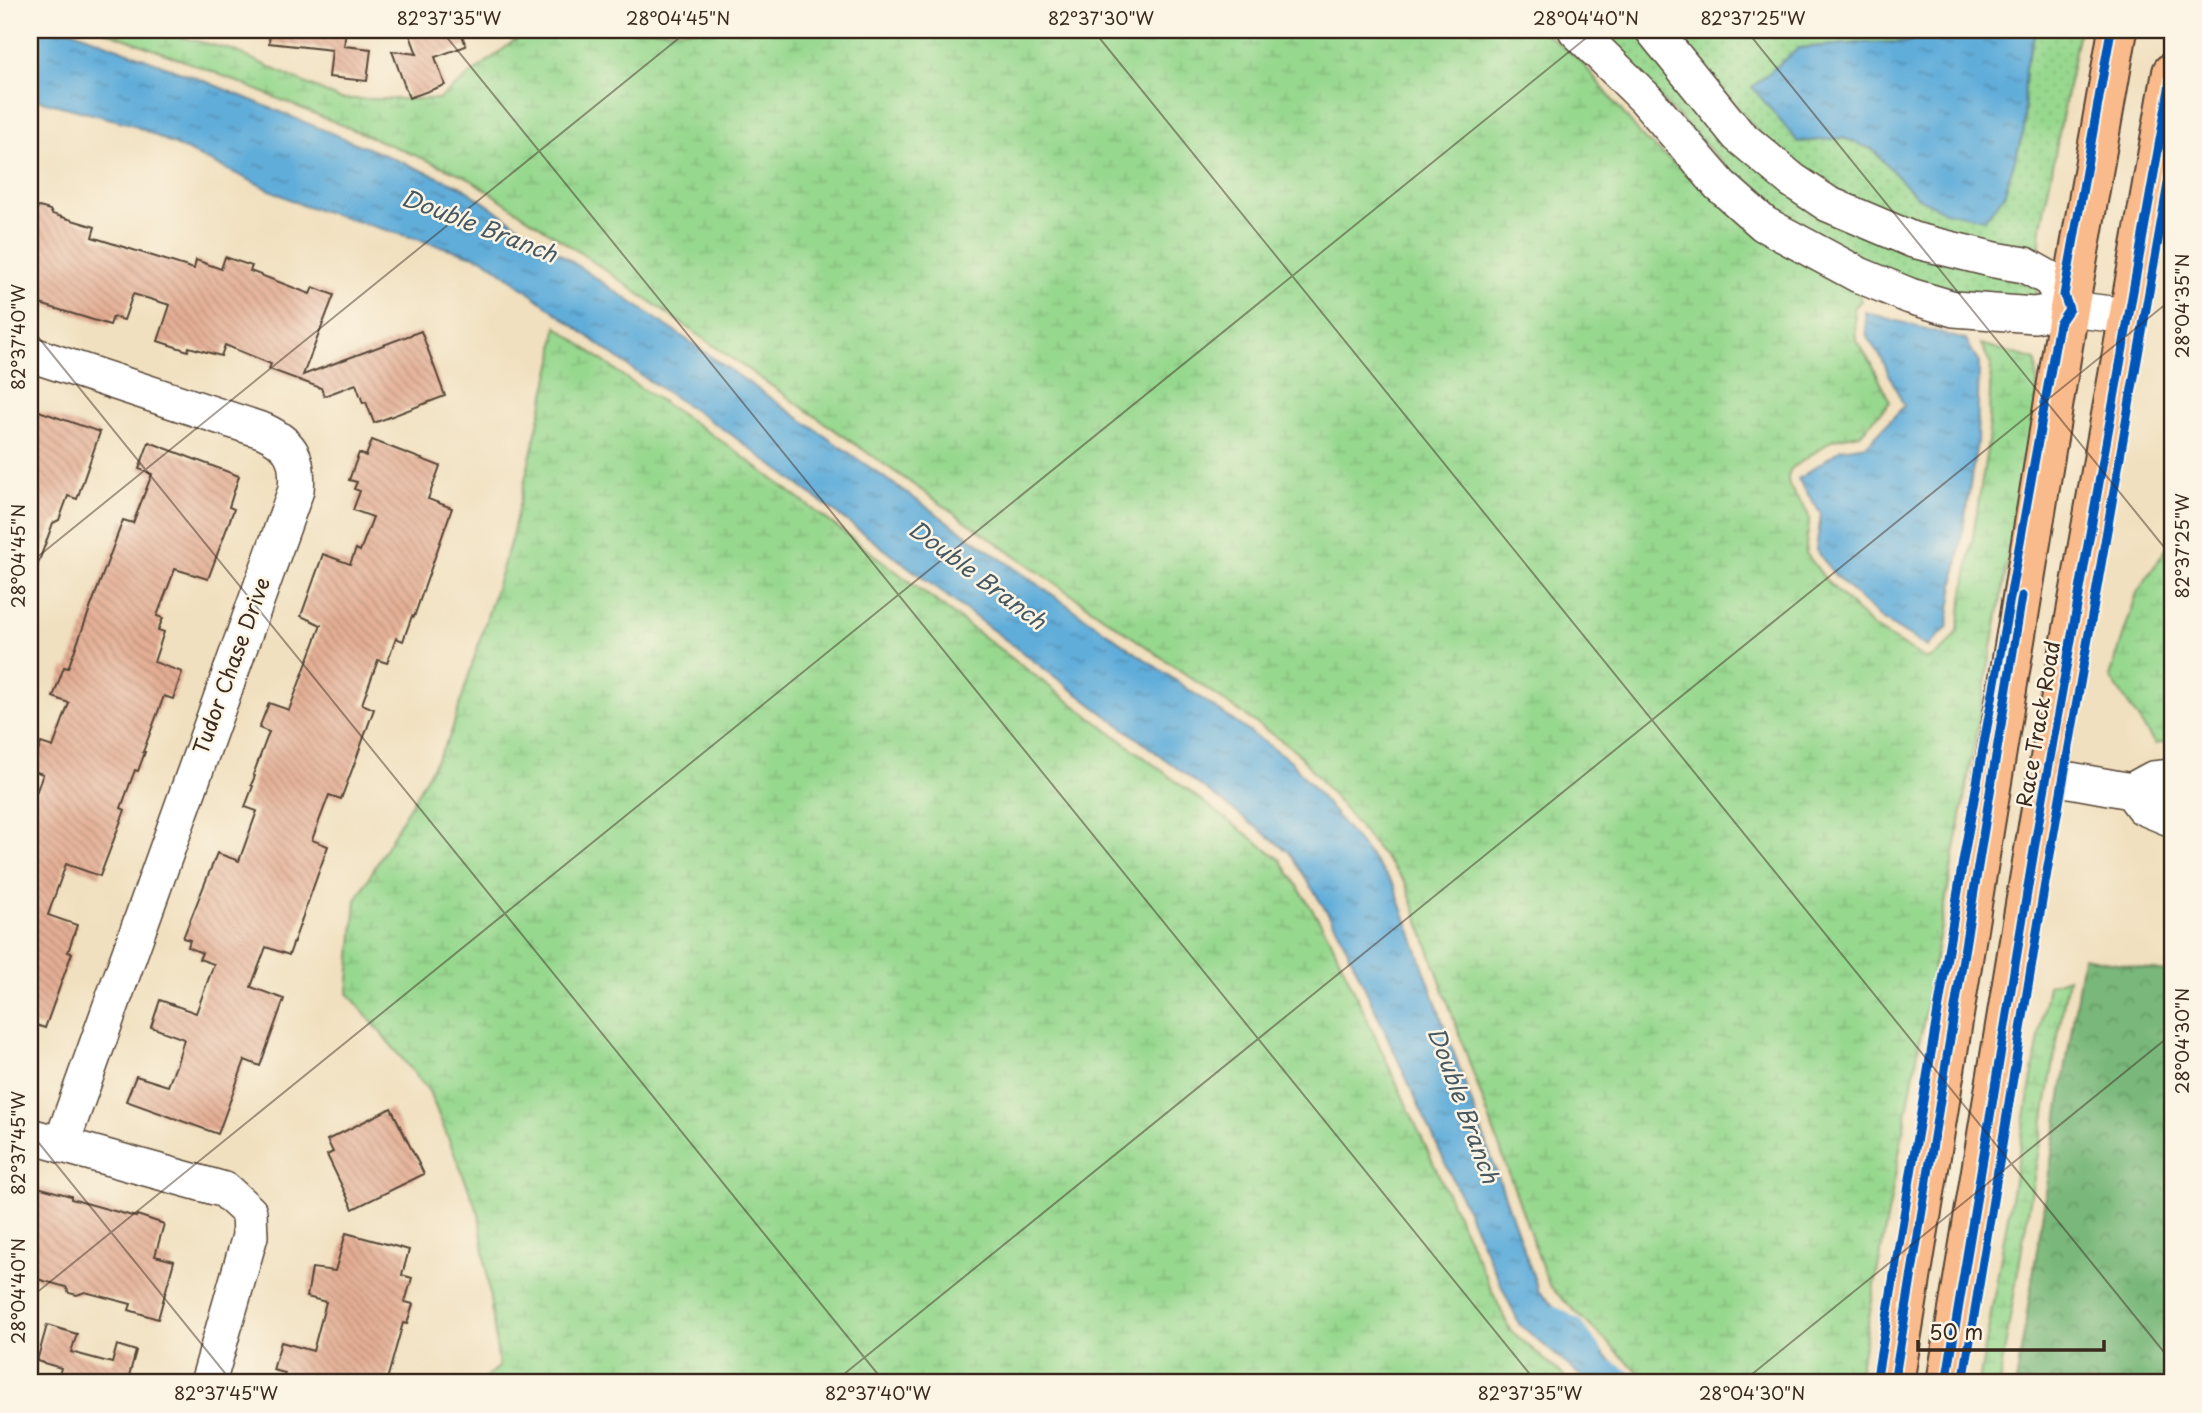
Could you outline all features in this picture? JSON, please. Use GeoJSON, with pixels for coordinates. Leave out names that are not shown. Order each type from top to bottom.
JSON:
{"type":"FeatureCollection","features":[{"type":"Feature","properties":{"kind":"main road","name":"Race Track Road"},"geometry":{"type":"LineString","coordinates":[[1895,1383],[2069,309],[2118,30]]}},
{"type":"Feature","properties":{"kind":"main road","name":"Race Track Road"},"geometry":{"type":"LineString","coordinates":[[1946,1383],[2048,776],[2172,72]]}},
{"type":"Feature","properties":{"kind":"main road"},"geometry":{"type":"LineString","coordinates":[[1903,1329],[1954,1338]]}},
{"type":"Feature","properties":{"kind":"street"},"geometry":{"type":"LineString","coordinates":[[1576,30],[1646,99],[1720,185],[1763,224],[1859,275],[1910,296],[1954,309],[2034,315],[2069,309],[2129,316]]}},
{"type":"Feature","properties":{"kind":"street"},"geometry":{"type":"LineString","coordinates":[[1653,30],[1738,135],[1792,180],[1828,204],[1913,240],[2025,265],[2050,279],[2069,309]]}},
{"type":"Feature","properties":{"kind":"street","name":"Tudor Chase Drive"},"geometry":{"type":"LineString","coordinates":[[30,354],[264,431],[277,437],[292,452],[298,473],[296,490],[45,1141]]}},
{"type":"Feature","properties":{"kind":"street"},"geometry":{"type":"LineString","coordinates":[[2048,776],[2131,791],[2153,779],[2172,777]]}},
{"type":"Feature","properties":{"kind":"street"},"geometry":{"type":"LineString","coordinates":[[2131,791],[2143,807],[2172,820]]}},
{"type":"Feature","properties":{"kind":"street"},"geometry":{"type":"LineString","coordinates":[[45,1141],[225,1190],[249,1212],[250,1236],[208,1383]]}},
{"type":"Feature","properties":{"kind":"green space"},"geometry":{"type":"Polygon","coordinates":[[[102,30],[155,30],[232,50],[340,99],[439,99],[528,30],[1541,30],[1580,60],[1644,139],[1693,178],[1857,289],[1861,301],[1854,308],[1856,340],[1872,364],[1890,402],[1860,434],[1834,439],[1791,469],[1788,481],[1808,514],[1806,553],[1826,580],[1873,627],[1926,659],[1945,648],[1958,630],[1988,443],[1991,365],[1981,344],[2036,360],[2038,397],[1857,1383],[1649,1383],[1549,1286],[1405,882],[1296,751],[582,254],[465,176],[211,71],[102,30]]]}},
{"type":"Feature","properties":{"kind":"green space"},"geometry":{"type":"Polygon","coordinates":[[[1594,30],[1635,30],[1730,145],[1993,274],[2037,287],[2036,300],[1955,295],[1913,283],[1770,212],[1594,30]]]}},
{"type":"Feature","properties":{"kind":"green space"},"geometry":{"type":"Polygon","coordinates":[[[1670,30],[1927,30],[1908,42],[1799,48],[1798,142],[1843,138],[1872,149],[1918,198],[2004,195],[2024,130],[2025,67],[2036,30],[2079,30],[2041,227],[2039,258],[1916,227],[1833,191],[1772,148],[1670,30]]]}},
{"type":"Feature","properties":{"kind":"green space"},"geometry":{"type":"Polygon","coordinates":[[[556,326],[630,381],[726,444],[1281,860],[1329,936],[1510,1330],[1572,1383],[479,1383],[499,1367],[479,1214],[429,1091],[348,993],[356,900],[450,736],[511,540],[553,360],[556,326]]]}},
{"type":"Feature","properties":{"kind":"green space"},"geometry":{"type":"Polygon","coordinates":[[[2172,540],[2172,741],[2155,744],[2110,677],[2137,593],[2172,540]]]}},
{"type":"Feature","properties":{"kind":"green space"},"geometry":{"type":"Polygon","coordinates":[[[2083,957],[2172,973],[2172,1383],[2016,1383],[2083,957]]]}},
{"type":"Feature","properties":{"kind":"green space"},"geometry":{"type":"Polygon","coordinates":[[[2068,978],[1999,1383],[1979,1383],[2048,985],[2068,978]]]}},
{"type":"Feature","properties":{"kind":"water"},"geometry":{"type":"Polygon","coordinates":[[[30,30],[71,30],[207,82],[460,186],[680,335],[1291,761],[1394,885],[1539,1292],[1634,1383],[1589,1383],[1519,1324],[1339,931],[1289,852],[732,435],[636,372],[484,259],[302,205],[131,124],[30,98],[30,30]]]}},
{"type":"Feature","properties":{"kind":"water"},"geometry":{"type":"Polygon","coordinates":[[[1927,30],[2036,30],[2025,67],[2024,130],[2004,195],[1985,219],[1944,211],[1918,198],[1872,149],[1843,138],[1798,142],[1752,87],[1799,48],[1908,42],[1927,30]]]}},
{"type":"Feature","properties":{"kind":"water"},"geometry":{"type":"Polygon","coordinates":[[[1865,312],[1966,340],[1979,363],[1977,442],[1947,628],[1927,647],[1880,618],[1834,574],[1816,550],[1821,514],[1798,479],[1841,449],[1867,445],[1904,406],[1882,359],[1867,337],[1865,312]]]}},
{"type":"Feature","properties":{"kind":"building"},"geometry":{"type":"Polygon","coordinates":[[[270,30],[346,30],[344,46],[371,49],[367,81],[329,77],[332,50],[269,43],[270,30]]]}},
{"type":"Feature","properties":{"kind":"building"},"geometry":{"type":"Polygon","coordinates":[[[408,30],[460,30],[466,46],[435,57],[445,85],[409,98],[392,51],[417,54],[408,30]]]}},
{"type":"Feature","properties":{"kind":"building"},"geometry":{"type":"Polygon","coordinates":[[[39,207],[50,210],[52,214],[95,227],[92,237],[194,269],[196,260],[221,269],[225,257],[252,266],[250,271],[310,294],[313,287],[334,295],[303,375],[421,331],[445,396],[374,423],[356,384],[324,396],[321,388],[269,369],[271,364],[225,345],[221,356],[189,347],[188,351],[158,341],[170,305],[133,294],[124,320],[113,317],[110,325],[30,301],[30,211],[39,207]]]}},
{"type":"Feature","properties":{"kind":"building"},"geometry":{"type":"Polygon","coordinates":[[[33,409],[100,432],[77,499],[68,496],[59,520],[53,523],[30,580],[30,420],[33,409]]]}},
{"type":"Feature","properties":{"kind":"building"},"geometry":{"type":"Polygon","coordinates":[[[372,440],[440,466],[428,499],[452,508],[403,641],[396,638],[387,663],[378,660],[362,704],[374,709],[341,799],[329,795],[312,840],[328,846],[289,955],[266,947],[251,987],[284,999],[260,1066],[245,1060],[218,1134],[126,1101],[136,1076],[168,1086],[177,1063],[184,1039],[151,1027],[160,1000],[196,1013],[214,964],[199,959],[202,953],[188,947],[190,940],[183,938],[217,853],[239,861],[257,811],[245,807],[253,786],[253,775],[269,732],[259,728],[269,703],[289,710],[321,625],[301,616],[323,554],[350,564],[356,549],[360,551],[373,517],[353,510],[360,491],[354,489],[357,482],[349,480],[359,453],[366,456],[372,440]]]}},
{"type":"Feature","properties":{"kind":"building"},"geometry":{"type":"Polygon","coordinates":[[[149,442],[239,476],[229,507],[234,509],[208,579],[175,569],[157,616],[163,618],[158,630],[164,632],[154,662],[182,672],[173,699],[164,696],[138,771],[135,770],[121,808],[125,810],[100,876],[66,864],[48,915],[77,925],[68,952],[72,953],[45,1028],[30,1023],[30,809],[43,774],[31,770],[41,743],[53,747],[69,703],[53,697],[64,667],[68,668],[123,520],[133,523],[152,474],[139,469],[149,442]]]}},
{"type":"Feature","properties":{"kind":"building"},"geometry":{"type":"Polygon","coordinates":[[[391,1108],[424,1174],[353,1209],[327,1155],[333,1152],[327,1140],[391,1108]]]}},
{"type":"Feature","properties":{"kind":"building"},"geometry":{"type":"Polygon","coordinates":[[[30,1185],[164,1224],[155,1256],[174,1261],[158,1319],[129,1310],[131,1304],[85,1292],[77,1295],[69,1293],[66,1287],[30,1277],[30,1185]]]}},
{"type":"Feature","properties":{"kind":"building"},"geometry":{"type":"Polygon","coordinates":[[[346,1233],[409,1250],[402,1275],[412,1278],[405,1302],[413,1304],[407,1324],[403,1323],[386,1383],[282,1383],[285,1373],[273,1370],[281,1342],[313,1351],[326,1302],[307,1297],[312,1268],[335,1271],[346,1233]]]}},
{"type":"Feature","properties":{"kind":"building"},"geometry":{"type":"Polygon","coordinates":[[[47,1325],[77,1334],[71,1352],[112,1363],[117,1345],[136,1351],[127,1383],[57,1383],[61,1368],[37,1361],[47,1325]]]}},
{"type":"Feature","properties":{"kind":"waterway","name":"Double Branch"},"geometry":{"type":"LineString","coordinates":[[1553,1309],[1578,1323],[1599,1352]]}},
{"type":"Feature","properties":{"kind":"waterway","name":"Double Branch"},"geometry":{"type":"LineString","coordinates":[[1612,1365],[1641,1383]]}},
{"type":"Feature","properties":{"kind":"cycle path"},"geometry":{"type":"LineString","coordinates":[[1876,1383],[1963,861],[2059,324],[2069,309],[2064,295],[2111,30]]}},
{"type":"Feature","properties":{"kind":"cycle path"},"geometry":{"type":"LineString","coordinates":[[1946,1383],[2038,826],[2172,72]]}},
{"type":"Feature","properties":{"kind":"cycle path"},"geometry":{"type":"LineString","coordinates":[[1963,1383],[2045,883],[2172,161]]}},
{"type":"Feature","properties":{"kind":"cycle path"},"geometry":{"type":"LineString","coordinates":[[1894,1383],[2022,596]]}}]}
